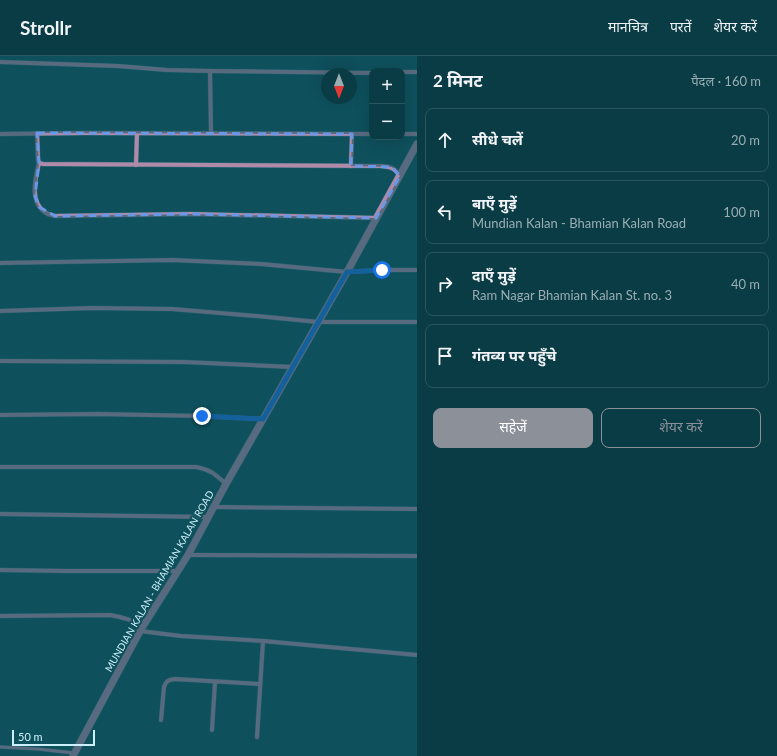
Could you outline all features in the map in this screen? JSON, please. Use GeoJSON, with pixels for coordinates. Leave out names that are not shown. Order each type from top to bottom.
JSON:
{"type":"FeatureCollection","features":[{"type":"Feature","properties":{"kind":"street"},"geometry":{"type":"LineString","coordinates":[[0,62],[118,66],[166,70],[369,72]]}},
{"type":"Feature","properties":{"kind":"street"},"geometry":{"type":"LineString","coordinates":[[210,71],[211,133]]}},
{"type":"Feature","properties":{"kind":"street"},"geometry":{"type":"LineString","coordinates":[[405,72],[417,72]]}},
{"type":"Feature","properties":{"kind":"street"},"geometry":{"type":"LineString","coordinates":[[37,133],[39,163],[34,186],[35,196],[39,207],[46,214],[55,216],[191,214],[376,218]]}},
{"type":"Feature","properties":{"kind":"street"},"geometry":{"type":"LineString","coordinates":[[136,165],[137,133]]}},
{"type":"Feature","properties":{"kind":"street"},"geometry":{"type":"LineString","coordinates":[[0,134],[369,134]]}},
{"type":"Feature","properties":{"kind":"street"},"geometry":{"type":"LineString","coordinates":[[351,166],[352,134]]}},
{"type":"Feature","properties":{"kind":"street"},"geometry":{"type":"LineString","coordinates":[[405,134],[417,134]]}},
{"type":"Feature","properties":{"kind":"street","name":"MUNDIAN KALAN - BHAMIAN KALAN ROAD"},"geometry":{"type":"LineString","coordinates":[[73,754],[142,629],[188,555],[226,484],[347,272],[417,144]]}},
{"type":"Feature","properties":{"kind":"street"},"geometry":{"type":"LineString","coordinates":[[39,163],[382,166],[392,167],[400,176]]}},
{"type":"Feature","properties":{"kind":"street"},"geometry":{"type":"LineString","coordinates":[[0,263],[172,260],[261,264],[347,272],[417,270]]}},
{"type":"Feature","properties":{"kind":"street"},"geometry":{"type":"LineString","coordinates":[[0,311],[92,308],[172,309],[318,322],[417,322]]}},
{"type":"Feature","properties":{"kind":"street"},"geometry":{"type":"LineString","coordinates":[[0,361],[184,362],[292,367]]}},
{"type":"Feature","properties":{"kind":"street"},"geometry":{"type":"LineString","coordinates":[[0,415],[106,414],[263,419]]}},
{"type":"Feature","properties":{"kind":"street"},"geometry":{"type":"LineString","coordinates":[[0,467],[196,467],[208,470],[226,484]]}},
{"type":"Feature","properties":{"kind":"street"},"geometry":{"type":"LineString","coordinates":[[214,507],[417,509]]}},
{"type":"Feature","properties":{"kind":"street"},"geometry":{"type":"LineString","coordinates":[[0,514],[208,517]]}},
{"type":"Feature","properties":{"kind":"street"},"geometry":{"type":"LineString","coordinates":[[188,555],[417,556]]}},
{"type":"Feature","properties":{"kind":"street"},"geometry":{"type":"LineString","coordinates":[[0,570],[178,571]]}},
{"type":"Feature","properties":{"kind":"street"},"geometry":{"type":"LineString","coordinates":[[0,616],[110,615],[133,620],[142,629],[182,636],[417,655]]}},
{"type":"Feature","properties":{"kind":"street"},"geometry":{"type":"LineString","coordinates":[[257,737],[264,642]]}},
{"type":"Feature","properties":{"kind":"street"},"geometry":{"type":"LineString","coordinates":[[161,720],[164,687],[166,682],[169,680],[175,679],[260,684]]}},
{"type":"Feature","properties":{"kind":"street"},"geometry":{"type":"LineString","coordinates":[[212,730],[216,682]]}},
{"type":"Feature","properties":{"kind":"lane"},"geometry":{"type":"LineString","coordinates":[[0,747],[38,749],[73,754]]}},
{"type":"Feature","properties":{"kind":"highlighted area"},"geometry":{"type":"Polygon","coordinates":[[[37,133],[352,134],[351,166],[392,167],[400,176],[376,218],[191,214],[55,216],[39,207],[35,196],[39,163],[37,133]]]}},
{"type":"Feature","properties":{"kind":"route"},"geometry":{"type":"LineString","coordinates":[[202,416],[263,419],[347,272],[382,270]]}}]}
